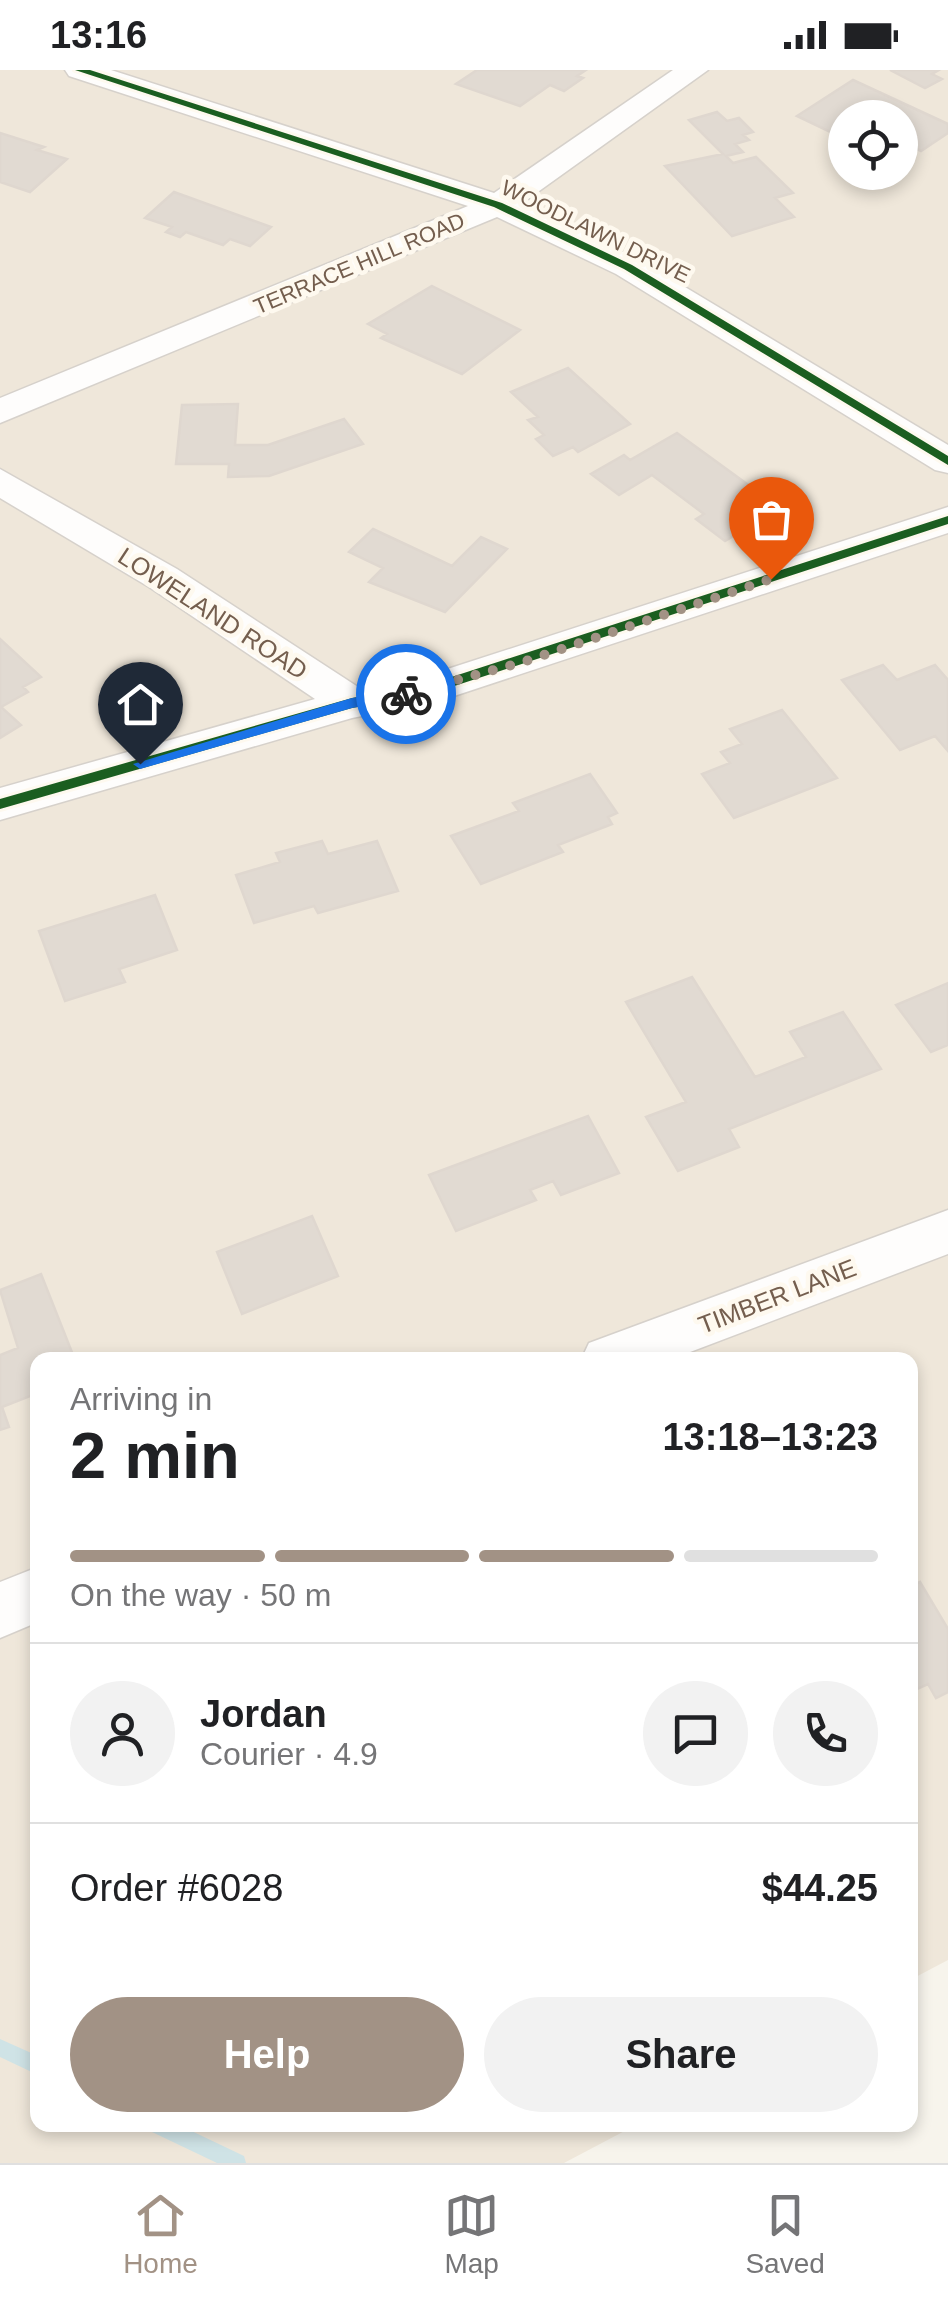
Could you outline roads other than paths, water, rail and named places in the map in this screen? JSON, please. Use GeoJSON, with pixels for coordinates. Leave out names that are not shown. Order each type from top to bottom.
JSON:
{"type":"FeatureCollection","features":[{"type":"Feature","properties":{"kind":"street","name":"WOODLAWN DRIVE"},"geometry":{"type":"LineString","coordinates":[[80,70],[498,205],[643,276],[948,461]]}},
{"type":"Feature","properties":{"kind":"street"},"geometry":{"type":"LineString","coordinates":[[162,96],[184,70]]}},
{"type":"Feature","properties":{"kind":"street","name":"TERRACE HILL ROAD"},"geometry":{"type":"LineString","coordinates":[[0,411],[498,205],[693,70]]}},
{"type":"Feature","properties":{"kind":"street","name":"LOWELAND ROAD"},"geometry":{"type":"LineString","coordinates":[[0,481],[163,578],[352,703]]}},
{"type":"Feature","properties":{"kind":"street"},"geometry":{"type":"LineString","coordinates":[[0,804],[352,703],[428,690],[523,662],[948,520]]}},
{"type":"Feature","properties":{"kind":"street","name":"TIMBER LANE"},"geometry":{"type":"LineString","coordinates":[[628,1352],[948,1232]]}},
{"type":"Feature","properties":{"kind":"street"},"geometry":{"type":"LineString","coordinates":[[0,1610],[30,1597]]}},
{"type":"Feature","properties":{"kind":"waterway"},"geometry":{"type":"LineString","coordinates":[[0,2048],[30,2062]]}},
{"type":"Feature","properties":{"kind":"waterway"},"geometry":{"type":"LineString","coordinates":[[173,2132],[237,2163]]}}]}
